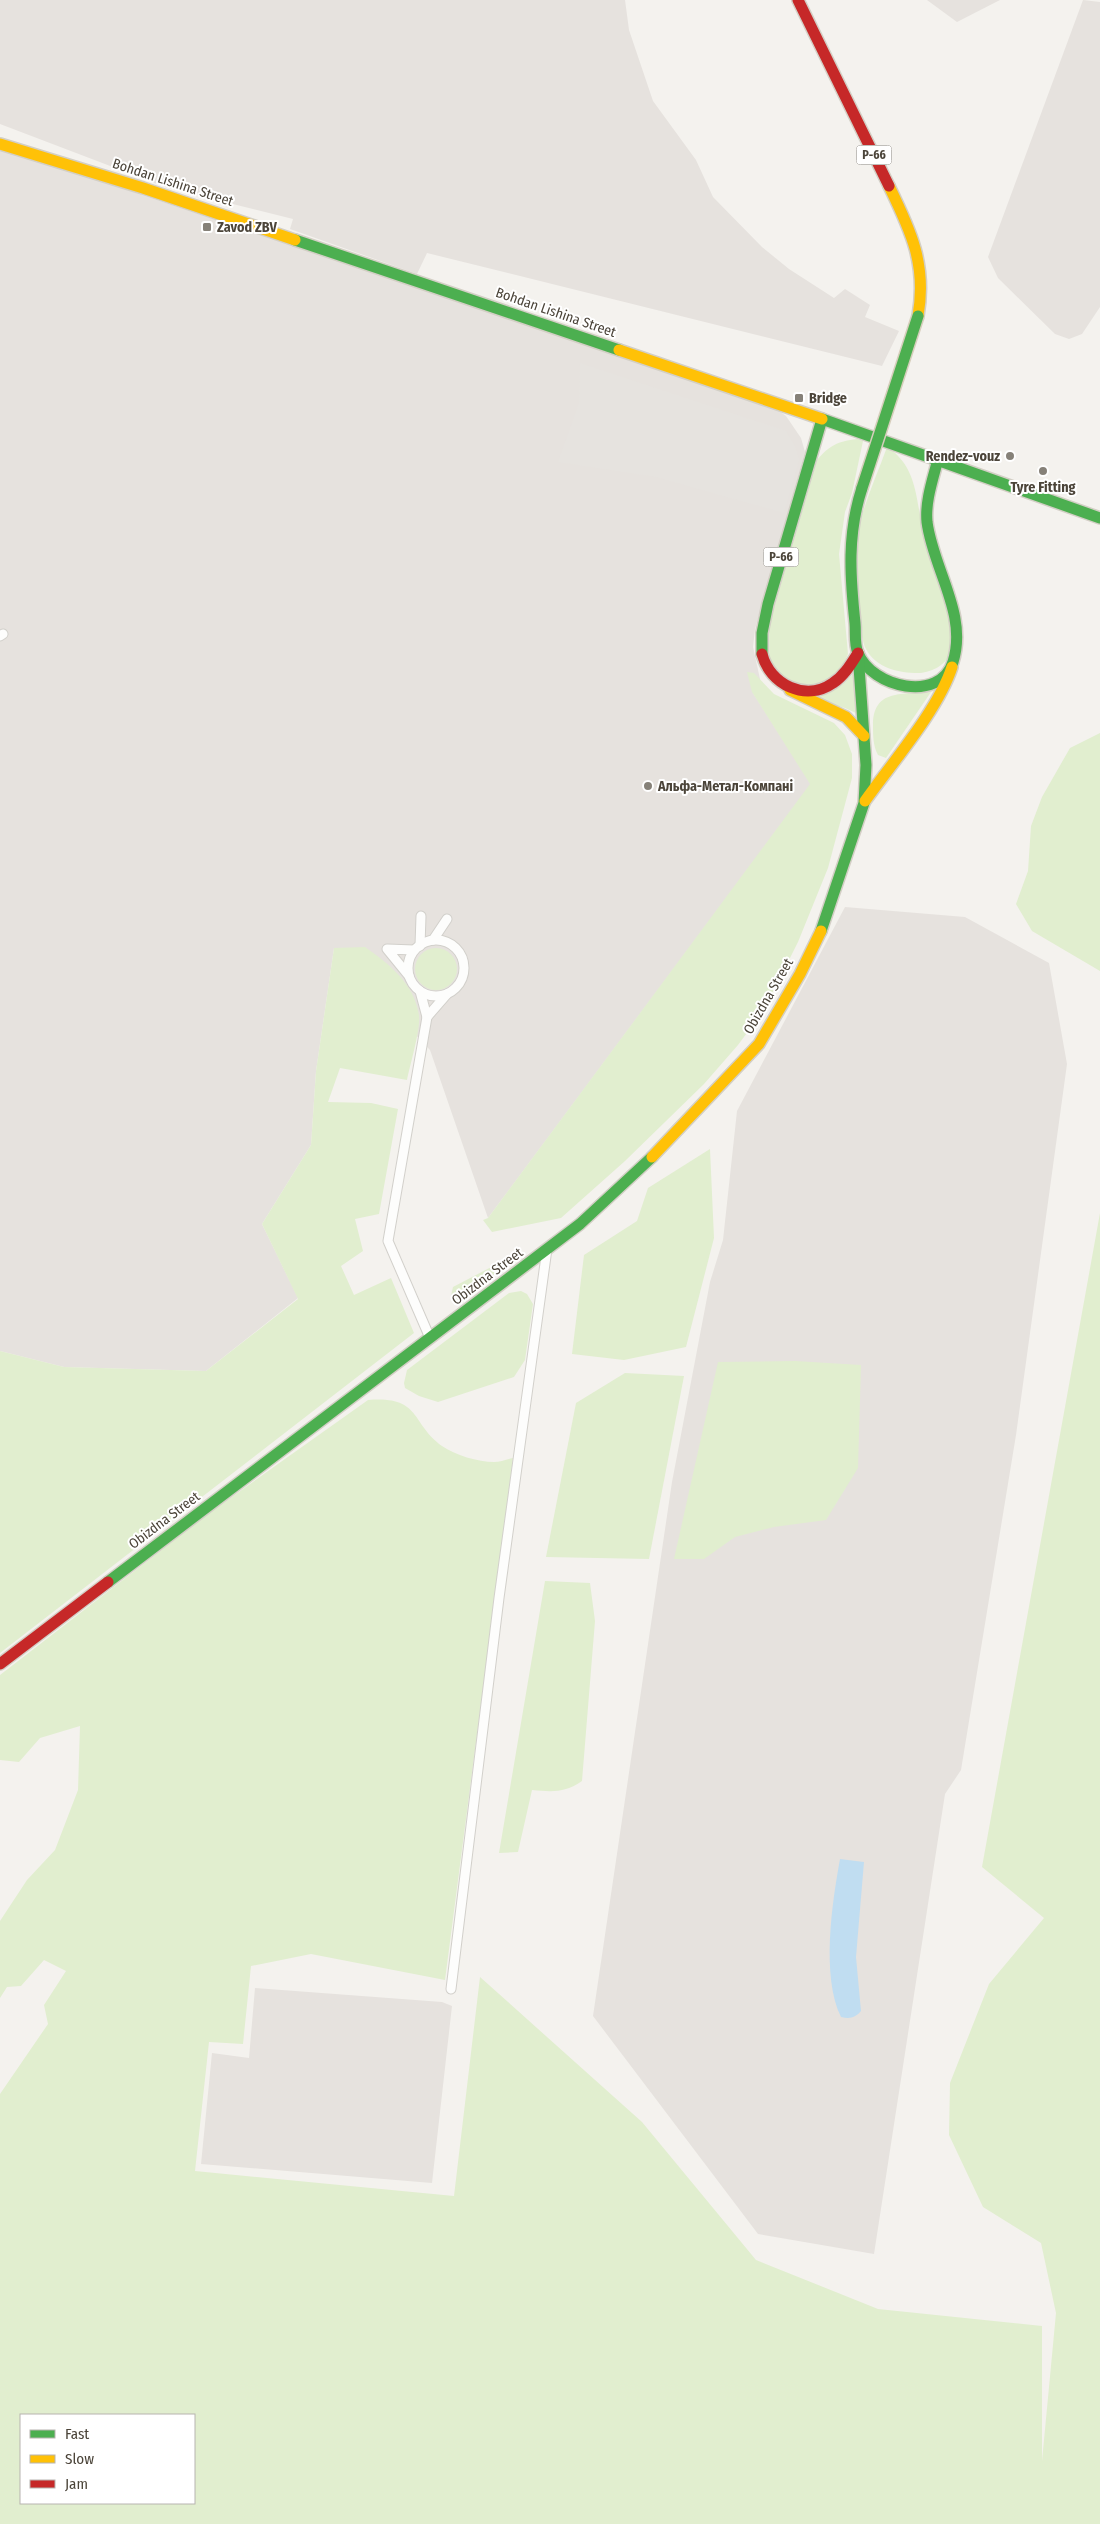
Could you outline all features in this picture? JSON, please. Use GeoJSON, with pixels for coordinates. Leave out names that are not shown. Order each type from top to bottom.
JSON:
{"type":"FeatureCollection","features":[{"type":"Feature","properties":{"kind":"main road","name":"Р-66"},"geometry":{"type":"LineString","coordinates":[[798,0],[907,224],[919,251],[923,274],[918,316],[852,524],[850,562],[858,653]]}},
{"type":"Feature","properties":{"kind":"main road","name":"Bohdan Lishina Street"},"geometry":{"type":"LineString","coordinates":[[0,144],[213,211],[822,418],[1100,518]]}},
{"type":"Feature","properties":{"kind":"main road","name":"Р-66"},"geometry":{"type":"LineString","coordinates":[[788,688],[770,673],[764,663],[762,636],[768,604],[822,418]]}},
{"type":"Feature","properties":{"kind":"main road"},"geometry":{"type":"LineString","coordinates":[[864,803],[934,704],[947,682],[958,642],[957,622],[930,537],[927,521],[930,491],[938,459]]}},
{"type":"Feature","properties":{"kind":"main road"},"geometry":{"type":"LineString","coordinates":[[858,653],[872,671],[886,682],[899,687],[912,688],[932,683],[943,676],[953,664]]}},
{"type":"Feature","properties":{"kind":"main road"},"geometry":{"type":"LineString","coordinates":[[788,688],[814,691],[832,684],[845,672],[858,653]]}},
{"type":"Feature","properties":{"kind":"main road"},"geometry":{"type":"LineString","coordinates":[[858,653],[866,784],[864,803]]}},
{"type":"Feature","properties":{"kind":"main road"},"geometry":{"type":"LineString","coordinates":[[788,688],[809,700],[840,711],[856,724],[864,736]]}},
{"type":"Feature","properties":{"kind":"main road","name":"Obizdna Street"},"geometry":{"type":"LineString","coordinates":[[0,1664],[547,1249],[612,1195],[718,1090],[758,1044],[800,974],[821,931],[864,803]]}},
{"type":"Feature","properties":{"kind":"street"},"geometry":{"type":"LineString","coordinates":[[409,976],[408,964],[417,948],[421,916],[431,940]]}},
{"type":"Feature","properties":{"kind":"street"},"geometry":{"type":"LineString","coordinates":[[430,1338],[388,1241],[428,1016],[420,991],[387,949],[417,948],[431,940],[447,919],[448,941]]}},
{"type":"Feature","properties":{"kind":"street"},"geometry":{"type":"LineString","coordinates":[[428,1016],[447,994],[459,985],[465,969],[462,954],[448,941],[431,940]]}},
{"type":"Feature","properties":{"kind":"street"},"geometry":{"type":"LineString","coordinates":[[420,991],[431,996],[447,994]]}},
{"type":"Feature","properties":{"kind":"street"},"geometry":{"type":"LineString","coordinates":[[451,1989],[500,1589],[547,1249]]}},
{"type":"Feature","properties":{"kind":"shaded area"},"geometry":{"type":"Polygon","coordinates":[[[0,0],[625,0],[629,30],[653,101],[696,160],[713,197],[762,247],[789,269],[834,298],[845,289],[870,305],[865,317],[899,331],[882,366],[427,253],[417,274],[290,229],[293,219],[168,188],[0,124],[0,0]]]}},
{"type":"Feature","properties":{"kind":"shaded area"},"geometry":{"type":"Polygon","coordinates":[[[927,0],[1000,0],[957,22],[927,0]]]}},
{"type":"Feature","properties":{"kind":"shaded area"},"geometry":{"type":"Polygon","coordinates":[[[1083,0],[1100,2],[1100,307],[1082,334],[1069,339],[1055,334],[998,278],[988,257],[1083,0]]]}},
{"type":"Feature","properties":{"kind":"shaded area"},"geometry":{"type":"Polygon","coordinates":[[[0,147],[778,410],[786,416],[801,438],[805,452],[755,629],[753,647],[760,679],[761,694],[753,693],[811,784],[488,1218],[430,1050],[334,948],[316,1071],[311,1145],[262,1224],[298,1298],[206,1371],[64,1367],[0,1351],[0,147]]]}},
{"type":"Feature","properties":{"kind":"shaded area"},"geometry":{"type":"Polygon","coordinates":[[[580,363],[786,431],[795,446],[799,460],[784,513],[656,477],[558,462],[579,403],[580,363]]]}},
{"type":"Feature","properties":{"kind":"shaded area"},"geometry":{"type":"Polygon","coordinates":[[[845,907],[965,917],[1049,963],[1067,1064],[1016,1435],[961,1770],[945,1794],[874,2254],[758,2234],[593,2016],[672,1482],[710,1282],[723,1240],[737,1111],[845,907]]]}},
{"type":"Feature","properties":{"kind":"shaded area"},"geometry":{"type":"Polygon","coordinates":[[[255,1988],[442,2002],[452,2006],[432,2183],[201,2164],[212,2053],[249,2058],[255,1988]]]}},
{"type":"Feature","properties":{"kind":"green space"},"geometry":{"type":"Polygon","coordinates":[[[857,439],[863,441],[852,493],[845,512],[839,554],[848,654],[836,673],[817,684],[802,685],[776,675],[764,642],[817,460],[834,445],[857,439]]]}},
{"type":"Feature","properties":{"kind":"green space"},"geometry":{"type":"Polygon","coordinates":[[[887,447],[905,465],[915,487],[925,537],[944,597],[951,630],[951,644],[947,659],[936,668],[922,673],[896,670],[876,661],[866,649],[860,625],[857,569],[859,525],[887,447]]]}},
{"type":"Feature","properties":{"kind":"green space"},"geometry":{"type":"Polygon","coordinates":[[[747,672],[754,673],[774,694],[834,723],[845,735],[852,754],[852,778],[828,868],[798,942],[764,1010],[738,1045],[704,1084],[625,1161],[561,1218],[492,1232],[483,1220],[488,1218],[810,784],[752,692],[747,672]]]}},
{"type":"Feature","properties":{"kind":"green space"},"geometry":{"type":"Polygon","coordinates":[[[855,672],[858,714],[809,697],[842,685],[855,672]]]}},
{"type":"Feature","properties":{"kind":"green space"},"geometry":{"type":"Polygon","coordinates":[[[931,692],[886,758],[878,755],[874,744],[873,725],[874,713],[878,705],[884,699],[892,696],[931,692]]]}},
{"type":"Feature","properties":{"kind":"green space"},"geometry":{"type":"Polygon","coordinates":[[[1100,733],[1100,971],[1032,931],[1016,904],[1028,871],[1031,826],[1042,797],[1070,748],[1100,733]]]}},
{"type":"Feature","properties":{"kind":"green space"},"geometry":{"type":"Polygon","coordinates":[[[365,947],[383,960],[406,984],[416,1004],[419,1021],[407,1080],[340,1068],[328,1102],[371,1103],[398,1109],[379,1214],[355,1219],[363,1251],[341,1266],[354,1295],[391,1278],[414,1333],[0,1653],[0,1351],[64,1367],[206,1371],[298,1299],[262,1224],[311,1145],[316,1071],[334,948],[365,947]]]}},
{"type":"Feature","properties":{"kind":"green space"},"geometry":{"type":"Polygon","coordinates":[[[440,948],[448,951],[454,957],[457,969],[454,981],[448,987],[432,990],[424,987],[418,981],[415,965],[418,957],[424,951],[440,948]]]}},
{"type":"Feature","properties":{"kind":"green space"},"geometry":{"type":"Polygon","coordinates":[[[710,1149],[714,1238],[686,1347],[624,1360],[572,1354],[584,1255],[637,1221],[648,1188],[710,1149]]]}},
{"type":"Feature","properties":{"kind":"green space"},"geometry":{"type":"Polygon","coordinates":[[[1100,1213],[1100,2524],[0,2524],[0,2094],[48,2024],[44,2005],[66,1971],[44,1960],[21,1986],[7,1987],[0,1998],[0,1921],[27,1880],[55,1850],[78,1790],[80,1726],[40,1738],[19,1762],[0,1760],[0,1675],[212,1511],[368,1400],[398,1402],[407,1407],[432,1437],[442,1446],[460,1455],[488,1462],[513,1458],[445,1980],[311,1954],[251,1966],[243,2044],[209,2042],[195,2171],[454,2196],[480,1977],[642,2122],[756,2260],[878,2309],[1042,2326],[1042,2461],[1056,2313],[1041,2243],[983,2207],[949,2135],[950,2083],[989,1984],[1044,1918],[982,1867],[1100,1213]]]}},
{"type":"Feature","properties":{"kind":"green space"},"geometry":{"type":"Polygon","coordinates":[[[497,1264],[501,1267],[500,1271],[463,1299],[456,1300],[451,1296],[453,1287],[497,1264]]]}},
{"type":"Feature","properties":{"kind":"green space"},"geometry":{"type":"Polygon","coordinates":[[[521,1291],[527,1294],[533,1304],[525,1360],[514,1377],[438,1402],[419,1396],[405,1388],[404,1383],[407,1370],[509,1293],[521,1291]]]}},
{"type":"Feature","properties":{"kind":"green space"},"geometry":{"type":"Polygon","coordinates":[[[795,1361],[861,1365],[858,1468],[826,1520],[774,1527],[735,1537],[704,1559],[674,1559],[718,1362],[795,1361]]]}},
{"type":"Feature","properties":{"kind":"green space"},"geometry":{"type":"Polygon","coordinates":[[[625,1373],[684,1376],[649,1559],[546,1557],[576,1403],[625,1373]]]}},
{"type":"Feature","properties":{"kind":"green space"},"geometry":{"type":"Polygon","coordinates":[[[545,1581],[590,1583],[595,1621],[582,1781],[564,1790],[532,1790],[518,1852],[499,1853],[545,1581]]]}},
{"type":"Feature","properties":{"kind":"water"},"geometry":{"type":"Polygon","coordinates":[[[840,1859],[864,1862],[856,1957],[861,2011],[850,2018],[841,2017],[831,1981],[830,1939],[840,1859]]]}},
{"type":"Feature","properties":{"kind":"traffic: fast"},"geometry":{"type":"LineString","coordinates":[[295,240],[619,350]]}},
{"type":"Feature","properties":{"kind":"traffic: fast"},"geometry":{"type":"LineString","coordinates":[[862,488],[918,316]]}},
{"type":"Feature","properties":{"kind":"traffic: fast"},"geometry":{"type":"LineString","coordinates":[[762,654],[762,633],[768,604],[822,419],[1100,518]]}},
{"type":"Feature","properties":{"kind":"traffic: fast"},"geometry":{"type":"LineString","coordinates":[[862,488],[854,522],[851,555],[858,653],[866,665],[877,675],[891,682],[906,686],[921,686],[935,683],[946,675],[953,662],[956,644],[956,626],[953,609],[930,540],[927,522],[928,498],[938,459]]}},
{"type":"Feature","properties":{"kind":"traffic: fast"},"geometry":{"type":"LineString","coordinates":[[821,931],[864,803],[866,765],[858,653]]}},
{"type":"Feature","properties":{"kind":"traffic: fast"},"geometry":{"type":"LineString","coordinates":[[108,1582],[580,1224],[652,1157]]}},
{"type":"Feature","properties":{"kind":"traffic: slow"},"geometry":{"type":"LineString","coordinates":[[0,144],[143,188],[295,240]]}},
{"type":"Feature","properties":{"kind":"traffic: slow"},"geometry":{"type":"LineString","coordinates":[[889,186],[910,233],[919,264],[920,298],[918,316]]}},
{"type":"Feature","properties":{"kind":"traffic: slow"},"geometry":{"type":"LineString","coordinates":[[619,350],[822,419]]}},
{"type":"Feature","properties":{"kind":"traffic: slow"},"geometry":{"type":"LineString","coordinates":[[865,801],[925,718],[936,701],[952,667]]}},
{"type":"Feature","properties":{"kind":"traffic: slow"},"geometry":{"type":"LineString","coordinates":[[790,690],[846,717],[864,736]]}},
{"type":"Feature","properties":{"kind":"traffic: slow"},"geometry":{"type":"LineString","coordinates":[[652,1157],[759,1044],[800,974],[821,931]]}},
{"type":"Feature","properties":{"kind":"traffic: jam"},"geometry":{"type":"LineString","coordinates":[[798,0],[889,186]]}},
{"type":"Feature","properties":{"kind":"traffic: jam"},"geometry":{"type":"LineString","coordinates":[[762,654],[766,665],[781,682],[790,687],[812,691],[823,688],[841,677],[858,653]]}},
{"type":"Feature","properties":{"kind":"traffic: jam"},"geometry":{"type":"LineString","coordinates":[[0,1664],[108,1582]]}},
{"type":"Feature","properties":{"kind":"place","name":"Zavod ZBV"},"geometry":{"type":"Point","coordinates":[207,227]}},
{"type":"Feature","properties":{"kind":"place","name":"Bridge"},"geometry":{"type":"Point","coordinates":[799,398]}},
{"type":"Feature","properties":{"kind":"place","name":"Rendez-vouz"},"geometry":{"type":"Point","coordinates":[1010,456]}},
{"type":"Feature","properties":{"kind":"place","name":"Tyre Fitting"},"geometry":{"type":"Point","coordinates":[1043,471]}},
{"type":"Feature","properties":{"kind":"place","name":"Альфа-Метал-Компані"},"geometry":{"type":"Point","coordinates":[648,786]}}]}
